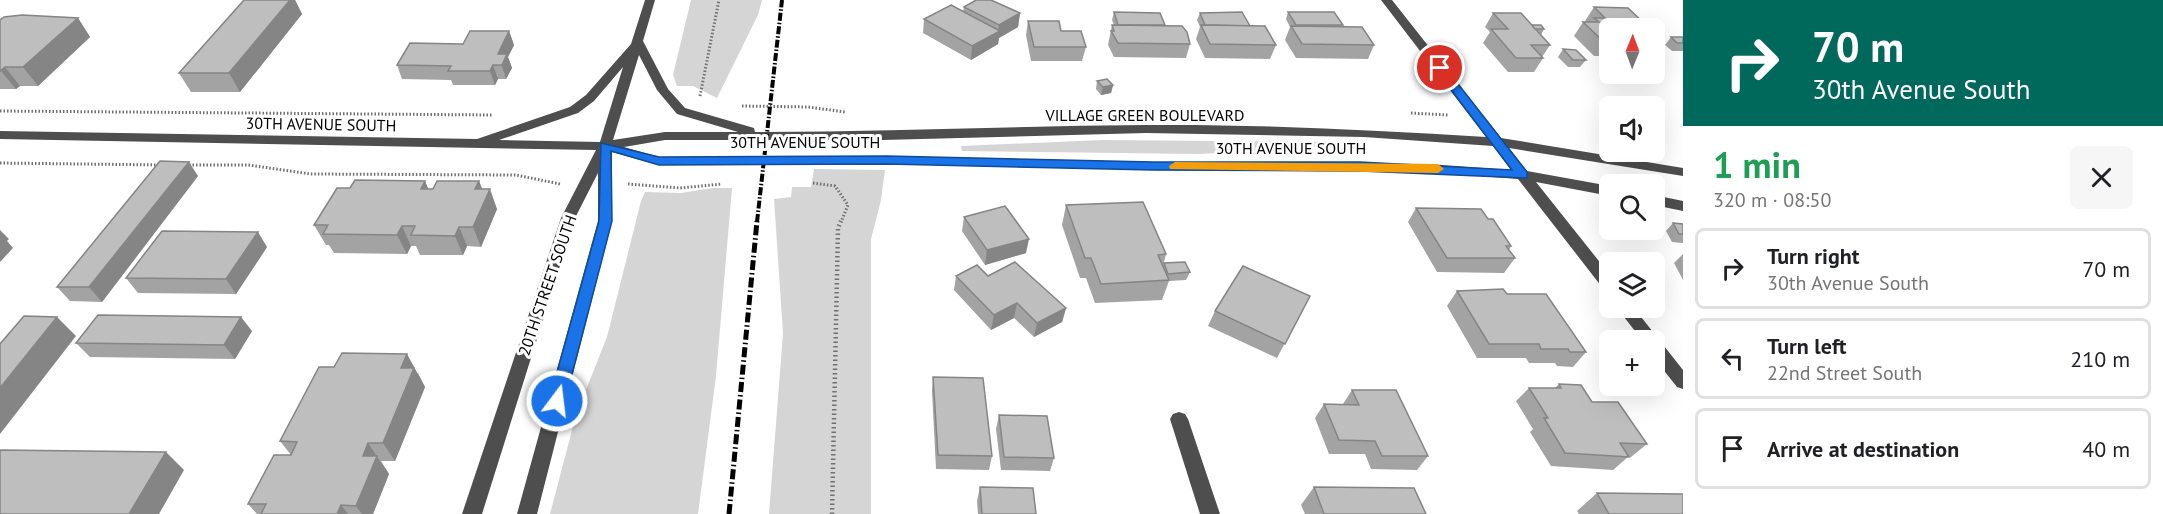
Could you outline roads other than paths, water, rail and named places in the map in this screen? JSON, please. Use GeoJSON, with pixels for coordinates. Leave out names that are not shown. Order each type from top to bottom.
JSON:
{"type":"FeatureCollection","features":[{"type":"Feature","properties":{"kind":"street"},"geometry":{"type":"LineString","coordinates":[[527,514],[605,221],[605,146],[650,0]]}},
{"type":"Feature","properties":{"kind":"street"},"geometry":{"type":"LineString","coordinates":[[1386,0],[1599,273]]}},
{"type":"Feature","properties":{"kind":"street"},"geometry":{"type":"LineString","coordinates":[[638,42],[663,90],[681,111],[766,136]]}},
{"type":"Feature","properties":{"kind":"street"},"geometry":{"type":"LineString","coordinates":[[472,144],[574,110],[590,98],[638,42]]}},
{"type":"Feature","properties":{"kind":"street","name":"VILLAGE GREEN BOULEVARD"},"geometry":{"type":"LineString","coordinates":[[605,146],[665,136],[883,136],[1146,129],[1364,133],[1497,142],[1683,172]]}},
{"type":"Feature","properties":{"kind":"street","name":"30TH AVENUE SOUTH"},"geometry":{"type":"LineString","coordinates":[[0,135],[605,146],[659,161],[887,160],[1153,166],[1372,167],[1522,175],[1599,189]]}},
{"type":"Feature","properties":{"kind":"street","name":"20TH STREET SOUTH"},"geometry":{"type":"LineString","coordinates":[[472,514],[568,218],[605,146]]}},
{"type":"Feature","properties":{"kind":"street"},"geometry":{"type":"LineString","coordinates":[[1665,202],[1683,206]]}},
{"type":"Feature","properties":{"kind":"street"},"geometry":{"type":"LineString","coordinates":[[1633,318],[1643,330]]}},
{"type":"Feature","properties":{"kind":"street"},"geometry":{"type":"LineString","coordinates":[[1665,359],[1683,382]]}},
{"type":"Feature","properties":{"kind":"street"},"geometry":{"type":"LineString","coordinates":[[1179,419],[1210,514]]}},
{"type":"Feature","properties":{"kind":"railway"},"geometry":{"type":"LineString","coordinates":[[757,222],[782,0]]}},
{"type":"Feature","properties":{"kind":"railway"},"geometry":{"type":"LineString","coordinates":[[729,514],[757,221]]}}]}
